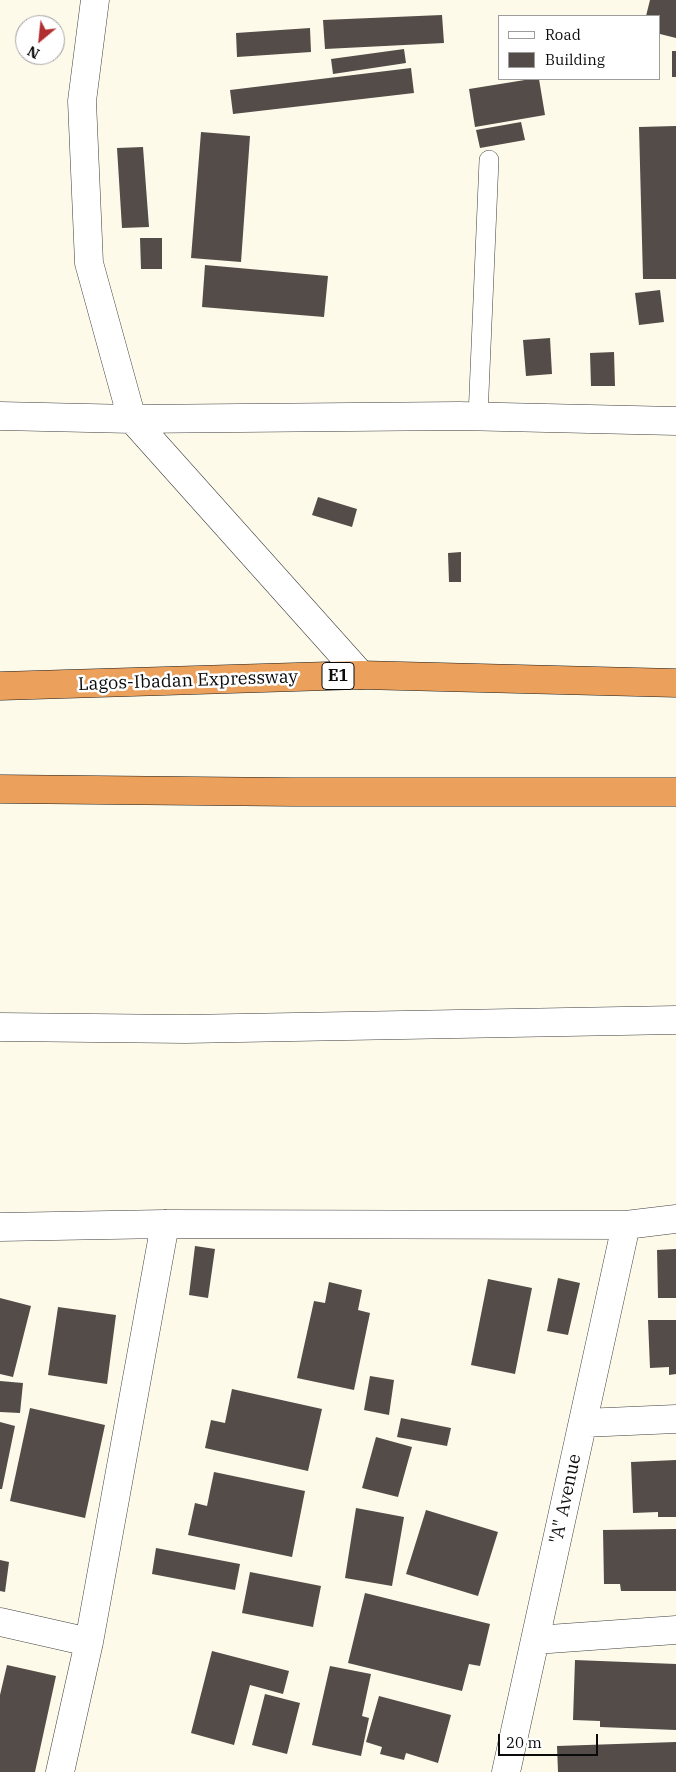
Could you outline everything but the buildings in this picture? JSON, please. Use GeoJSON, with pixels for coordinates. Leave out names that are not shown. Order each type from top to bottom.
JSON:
{"type":"FeatureCollection","features":[{"type":"Feature","properties":{"kind":"highway","name":"Lagos-Ibadan Expressway"},"geometry":{"type":"LineString","coordinates":[[0,686],[361,675],[676,683]]}},
{"type":"Feature","properties":{"kind":"highway"},"geometry":{"type":"LineString","coordinates":[[0,789],[292,792],[676,792]]}},
{"type":"Feature","properties":{"kind":"street"},"geometry":{"type":"LineString","coordinates":[[95,0],[89,32],[82,101],[89,263],[132,419],[361,675]]}},
{"type":"Feature","properties":{"kind":"street"},"geometry":{"type":"LineString","coordinates":[[0,416],[132,419],[478,417],[676,421]]}},
{"type":"Feature","properties":{"kind":"street"},"geometry":{"type":"LineString","coordinates":[[0,1027],[185,1029],[676,1020]]}},
{"type":"Feature","properties":{"kind":"street"},"geometry":{"type":"LineString","coordinates":[[0,1227],[164,1224],[626,1225],[676,1219]]}},
{"type":"Feature","properties":{"kind":"street"},"geometry":{"type":"LineString","coordinates":[[60,1772],[89,1642],[164,1224]]}},
{"type":"Feature","properties":{"kind":"street","name":"\"A\" Avenue"},"geometry":{"type":"LineString","coordinates":[[506,1772],[626,1225]]}},
{"type":"Feature","properties":{"kind":"street"},"geometry":{"type":"LineString","coordinates":[[583,1424],[676,1419]]}},
{"type":"Feature","properties":{"kind":"street"},"geometry":{"type":"LineString","coordinates":[[0,1622],[89,1642]]}},
{"type":"Feature","properties":{"kind":"street"},"geometry":{"type":"LineString","coordinates":[[535,1640],[676,1630]]}},
{"type":"Feature","properties":{"kind":"lane"},"geometry":{"type":"LineString","coordinates":[[478,417],[489,160]]}}]}
